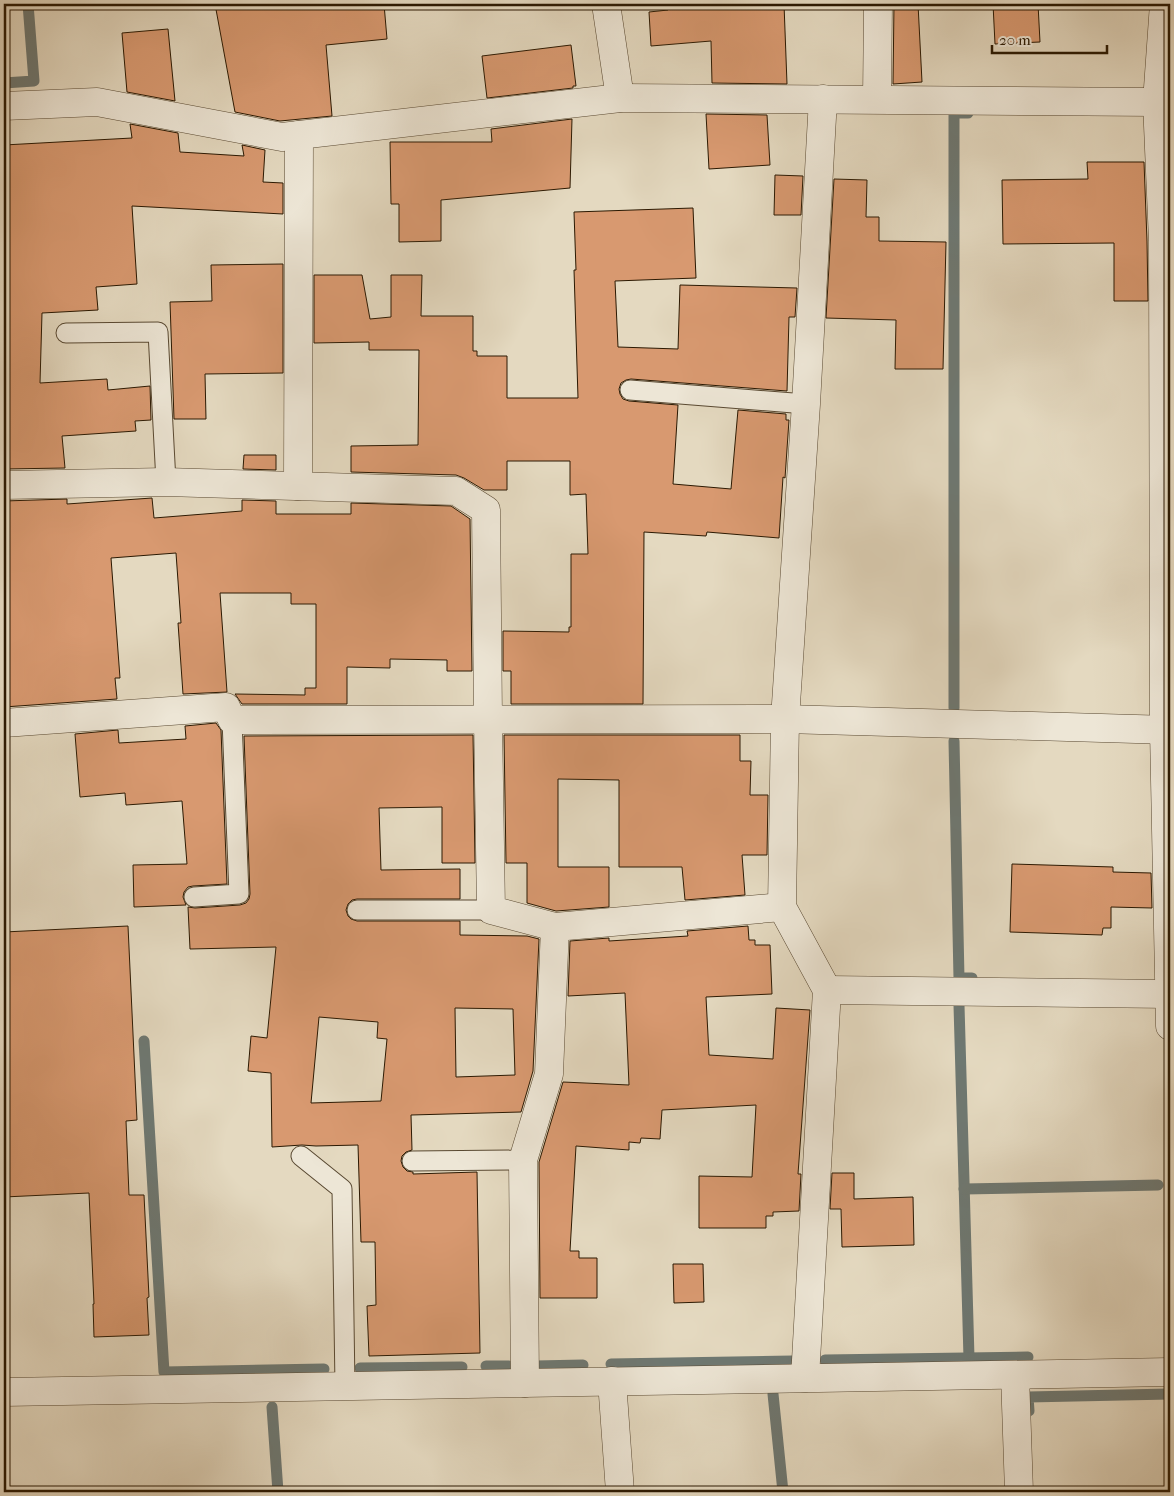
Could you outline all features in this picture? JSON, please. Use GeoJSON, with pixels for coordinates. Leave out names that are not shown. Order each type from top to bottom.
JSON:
{"type":"FeatureCollection","features":[{"type":"Feature","properties":{"kind":"street"},"geometry":{"type":"LineString","coordinates":[[606,4],[620,98]]}},
{"type":"Feature","properties":{"kind":"street"},"geometry":{"type":"LineString","coordinates":[[877,99],[878,4]]}},
{"type":"Feature","properties":{"kind":"street"},"geometry":{"type":"LineString","coordinates":[[1164,4],[1157,102],[1166,241],[1170,1026]]}},
{"type":"Feature","properties":{"kind":"street"},"geometry":{"type":"LineString","coordinates":[[4,106],[97,102],[282,137],[620,98],[1157,102]]}},
{"type":"Feature","properties":{"kind":"street"},"geometry":{"type":"LineString","coordinates":[[804,1378],[828,990],[782,907],[785,720],[806,404],[823,99]]}},
{"type":"Feature","properties":{"kind":"street"},"geometry":{"type":"LineString","coordinates":[[298,486],[299,135]]}},
{"type":"Feature","properties":{"kind":"street"},"geometry":{"type":"LineString","coordinates":[[4,485],[166,482],[456,491],[486,510],[491,910],[556,927],[782,907]]}},
{"type":"Feature","properties":{"kind":"street"},"geometry":{"type":"LineString","coordinates":[[4,723],[226,707],[232,720],[785,720],[1167,730]]}},
{"type":"Feature","properties":{"kind":"street"},"geometry":{"type":"LineString","coordinates":[[525,1383],[523,1160],[549,1074],[556,927]]}},
{"type":"Feature","properties":{"kind":"street"},"geometry":{"type":"LineString","coordinates":[[828,990],[1170,994]]}},
{"type":"Feature","properties":{"kind":"street"},"geometry":{"type":"LineString","coordinates":[[4,1392],[1170,1372]]}},
{"type":"Feature","properties":{"kind":"street"},"geometry":{"type":"LineString","coordinates":[[1015,1375],[1019,1492]]}},
{"type":"Feature","properties":{"kind":"street"},"geometry":{"type":"LineString","coordinates":[[612,1381],[620,1492]]}},
{"type":"Feature","properties":{"kind":"lane"},"geometry":{"type":"LineString","coordinates":[[66,333],[158,332],[166,482]]}},
{"type":"Feature","properties":{"kind":"lane"},"geometry":{"type":"LineString","coordinates":[[630,390],[806,404]]}},
{"type":"Feature","properties":{"kind":"lane"},"geometry":{"type":"LineString","coordinates":[[194,897],[239,894],[232,720]]}},
{"type":"Feature","properties":{"kind":"lane"},"geometry":{"type":"LineString","coordinates":[[357,910],[491,910]]}},
{"type":"Feature","properties":{"kind":"lane"},"geometry":{"type":"LineString","coordinates":[[301,1156],[342,1189],[345,1386]]}},
{"type":"Feature","properties":{"kind":"lane"},"geometry":{"type":"LineString","coordinates":[[412,1161],[523,1160]]}},
{"type":"Feature","properties":{"kind":"building"},"geometry":{"type":"Polygon","coordinates":[[[215,4],[384,4],[387,39],[326,45],[332,116],[280,121],[235,112],[215,4]]]}},
{"type":"Feature","properties":{"kind":"building"},"geometry":{"type":"Polygon","coordinates":[[[668,4],[784,4],[787,84],[712,83],[711,41],[651,46],[649,12],[668,10],[668,4]]]}},
{"type":"Feature","properties":{"kind":"building"},"geometry":{"type":"Polygon","coordinates":[[[894,4],[918,4],[922,82],[893,84],[894,4]]]}},
{"type":"Feature","properties":{"kind":"building"},"geometry":{"type":"Polygon","coordinates":[[[993,4],[1038,4],[1040,42],[995,44],[993,4]]]}},
{"type":"Feature","properties":{"kind":"building"},"geometry":{"type":"Polygon","coordinates":[[[168,29],[175,101],[127,92],[122,33],[168,29]]]}},
{"type":"Feature","properties":{"kind":"building"},"geometry":{"type":"Polygon","coordinates":[[[571,45],[576,86],[573,86],[573,88],[487,98],[482,56],[571,45]]]}},
{"type":"Feature","properties":{"kind":"building"},"geometry":{"type":"Polygon","coordinates":[[[706,114],[767,115],[770,165],[709,169],[706,114]]]}},
{"type":"Feature","properties":{"kind":"building"},"geometry":{"type":"Polygon","coordinates":[[[572,119],[570,188],[441,200],[441,241],[399,242],[399,204],[391,204],[390,142],[492,142],[491,129],[572,119]]]}},
{"type":"Feature","properties":{"kind":"building"},"geometry":{"type":"Polygon","coordinates":[[[130,124],[178,133],[180,152],[244,156],[242,145],[265,150],[263,182],[283,183],[283,214],[132,206],[137,284],[96,287],[98,310],[42,313],[40,383],[107,379],[108,390],[150,386],[151,420],[135,421],[136,431],[62,436],[65,468],[4,469],[4,145],[132,138],[130,124]]]}},
{"type":"Feature","properties":{"kind":"building"},"geometry":{"type":"Polygon","coordinates":[[[1087,162],[1144,162],[1148,301],[1114,301],[1114,243],[1003,244],[1002,180],[1088,179],[1087,162]]]}},
{"type":"Feature","properties":{"kind":"building"},"geometry":{"type":"Polygon","coordinates":[[[775,175],[803,176],[801,215],[774,215],[775,175]]]}},
{"type":"Feature","properties":{"kind":"building"},"geometry":{"type":"Polygon","coordinates":[[[834,179],[867,180],[866,217],[879,217],[879,241],[946,242],[943,369],[895,369],[896,320],[826,318],[834,179]]]}},
{"type":"Feature","properties":{"kind":"building"},"geometry":{"type":"Polygon","coordinates":[[[693,208],[696,278],[615,281],[618,347],[678,349],[680,285],[797,288],[795,317],[789,317],[787,391],[631,379],[621,383],[620,394],[623,399],[629,401],[678,405],[673,484],[731,489],[738,410],[786,414],[786,420],[789,420],[779,538],[707,532],[706,536],[644,532],[643,704],[511,704],[511,671],[503,671],[503,631],[569,632],[569,627],[571,627],[571,554],[588,554],[586,494],[570,495],[570,461],[507,461],[507,490],[484,490],[456,475],[351,472],[351,446],[418,445],[419,350],[369,350],[369,342],[314,343],[314,275],[362,275],[370,319],[391,317],[391,275],[422,275],[421,316],[473,316],[473,351],[477,351],[477,356],[507,356],[507,398],[578,398],[574,212],[693,208]]]}},
{"type":"Feature","properties":{"kind":"building"},"geometry":{"type":"Polygon","coordinates":[[[283,264],[283,373],[205,374],[206,419],[174,419],[170,302],[212,301],[211,265],[283,264]]]}},
{"type":"Feature","properties":{"kind":"building"},"geometry":{"type":"Polygon","coordinates":[[[244,455],[276,455],[276,470],[243,469],[244,455]]]}},
{"type":"Feature","properties":{"kind":"building"},"geometry":{"type":"Polygon","coordinates":[[[152,498],[154,518],[242,511],[242,500],[276,501],[276,514],[351,514],[351,503],[451,506],[470,519],[472,671],[447,671],[447,660],[390,659],[390,668],[347,667],[347,704],[242,704],[235,694],[305,695],[305,688],[316,688],[316,604],[291,604],[291,593],[220,593],[227,692],[183,694],[178,623],[181,623],[176,553],[111,558],[120,678],[115,678],[117,699],[4,707],[4,501],[67,499],[67,504],[152,498]]]}},
{"type":"Feature","properties":{"kind":"building"},"geometry":{"type":"Polygon","coordinates":[[[216,723],[221,730],[227,884],[188,887],[183,897],[186,905],[134,907],[133,865],[187,864],[182,801],[126,805],[125,793],[80,797],[75,734],[118,730],[119,743],[186,739],[185,726],[216,723]]]}},
{"type":"Feature","properties":{"kind":"building"},"geometry":{"type":"Polygon","coordinates":[[[473,735],[475,863],[442,863],[442,807],[379,808],[381,870],[460,869],[460,899],[357,899],[352,900],[348,904],[346,910],[351,919],[357,921],[460,921],[460,935],[527,936],[539,939],[533,1071],[521,1112],[411,1115],[412,1150],[402,1156],[401,1161],[403,1167],[407,1171],[413,1172],[413,1174],[477,1172],[480,1353],[369,1356],[367,1306],[376,1305],[375,1242],[361,1242],[358,1145],[272,1147],[271,1073],[248,1071],[251,1036],[267,1038],[276,947],[190,949],[188,907],[240,905],[246,903],[249,899],[244,736],[473,735]],[[455,1008],[456,1077],[515,1075],[513,1009],[455,1008]],[[319,1017],[311,1103],[381,1101],[387,1039],[377,1038],[378,1022],[319,1017]]]}},
{"type":"Feature","properties":{"kind":"building"},"geometry":{"type":"Polygon","coordinates":[[[504,735],[740,735],[740,761],[751,761],[750,795],[768,795],[767,855],[742,855],[745,895],[685,900],[682,867],[619,867],[619,780],[558,779],[558,867],[609,867],[609,907],[556,911],[527,903],[527,863],[506,863],[504,735]]]}},
{"type":"Feature","properties":{"kind":"building"},"geometry":{"type":"Polygon","coordinates":[[[1012,864],[1113,867],[1113,872],[1151,873],[1152,908],[1111,907],[1111,928],[1103,928],[1102,935],[1010,932],[1012,864]]]}},
{"type":"Feature","properties":{"kind":"building"},"geometry":{"type":"Polygon","coordinates":[[[128,926],[137,1120],[126,1121],[129,1195],[144,1195],[149,1335],[94,1337],[89,1193],[4,1197],[4,1040],[9,1039],[4,932],[128,926]]]}},
{"type":"Feature","properties":{"kind":"building"},"geometry":{"type":"Polygon","coordinates":[[[748,926],[749,940],[755,940],[755,945],[770,945],[772,994],[706,997],[709,1055],[773,1059],[776,1008],[810,1010],[798,1174],[801,1174],[799,1211],[773,1212],[773,1216],[766,1216],[766,1228],[699,1228],[699,1176],[752,1177],[756,1105],[662,1110],[660,1139],[641,1138],[640,1143],[629,1142],[629,1150],[576,1146],[570,1251],[579,1251],[579,1258],[597,1258],[597,1298],[540,1298],[539,1162],[563,1082],[629,1085],[625,993],[568,996],[570,941],[609,938],[609,941],[688,936],[687,931],[748,926]]]}},
{"type":"Feature","properties":{"kind":"building"},"geometry":{"type":"Polygon","coordinates":[[[832,1173],[854,1173],[854,1199],[913,1197],[914,1245],[842,1247],[841,1209],[830,1209],[832,1173]]]}},
{"type":"Feature","properties":{"kind":"building"},"geometry":{"type":"Polygon","coordinates":[[[673,1264],[703,1264],[704,1302],[674,1303],[673,1264]]]}},
{"type":"Feature","properties":{"kind":"waterway"},"geometry":{"type":"LineString","coordinates":[[4,83],[34,81],[28,4]]}},
{"type":"Feature","properties":{"kind":"waterway"},"geometry":{"type":"LineString","coordinates":[[954,708],[954,113],[968,113]]}},
{"type":"Feature","properties":{"kind":"waterway"},"geometry":{"type":"LineString","coordinates":[[954,741],[959,978],[972,978]]}},
{"type":"Feature","properties":{"kind":"waterway"},"geometry":{"type":"LineString","coordinates":[[959,1005],[969,1358]]}},
{"type":"Feature","properties":{"kind":"waterway"},"geometry":{"type":"LineString","coordinates":[[144,1041],[164,1372],[324,1369]]}},
{"type":"Feature","properties":{"kind":"waterway"},"geometry":{"type":"LineString","coordinates":[[964,1189],[1158,1185]]}},
{"type":"Feature","properties":{"kind":"waterway"},"geometry":{"type":"LineString","coordinates":[[825,1360],[1028,1357]]}},
{"type":"Feature","properties":{"kind":"waterway"},"geometry":{"type":"LineString","coordinates":[[611,1364],[793,1361]]}},
{"type":"Feature","properties":{"kind":"waterway"},"geometry":{"type":"LineString","coordinates":[[536,1366],[583,1365]]}},
{"type":"Feature","properties":{"kind":"waterway"},"geometry":{"type":"LineString","coordinates":[[486,1366],[509,1366]]}},
{"type":"Feature","properties":{"kind":"waterway"},"geometry":{"type":"LineString","coordinates":[[360,1368],[462,1367]]}},
{"type":"Feature","properties":{"kind":"waterway"},"geometry":{"type":"LineString","coordinates":[[773,1394],[783,1492]]}},
{"type":"Feature","properties":{"kind":"waterway"},"geometry":{"type":"LineString","coordinates":[[1029,1411],[1028,1397],[1170,1394]]}},
{"type":"Feature","properties":{"kind":"waterway"},"geometry":{"type":"LineString","coordinates":[[272,1407],[278,1492]]}}]}
